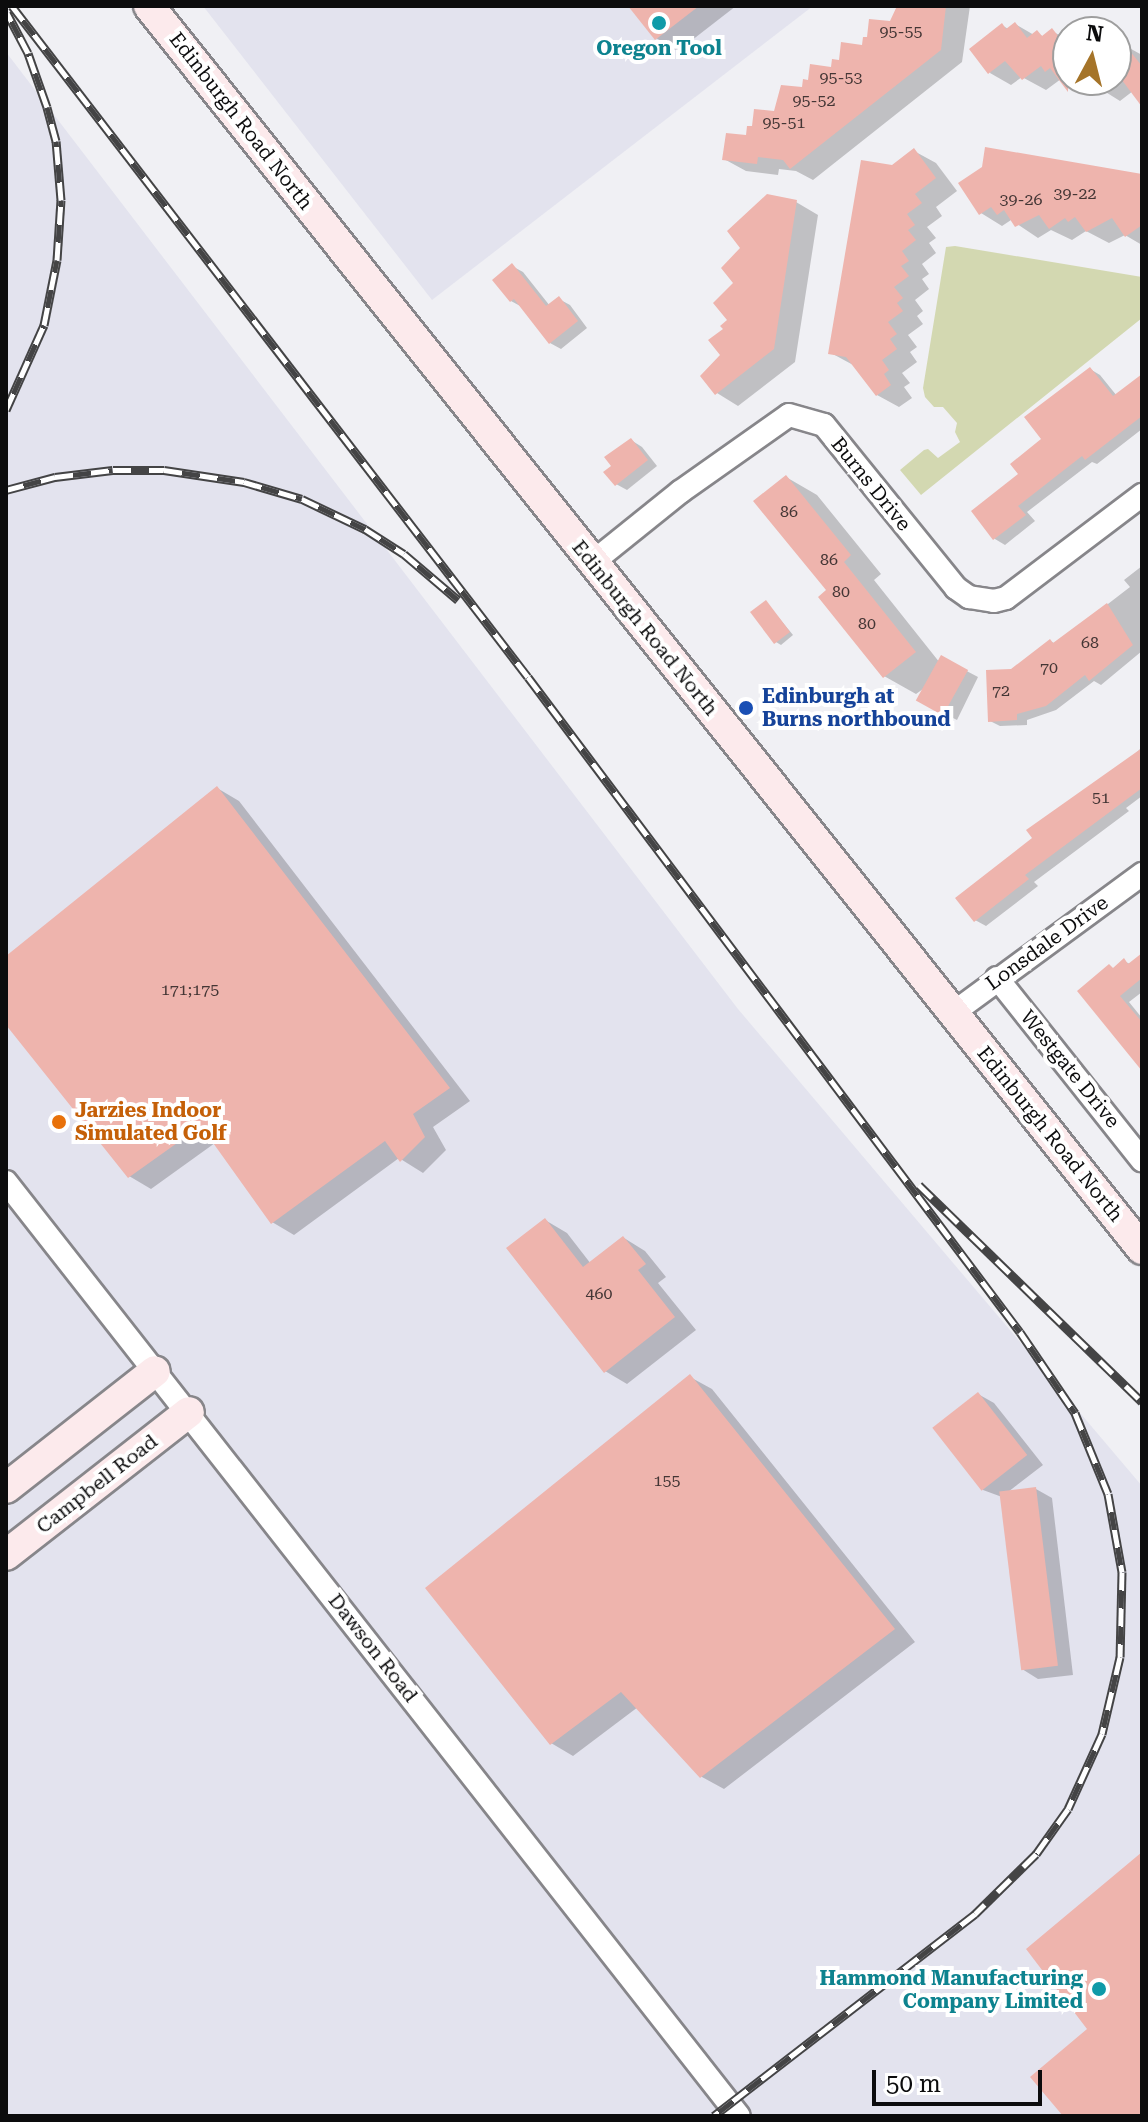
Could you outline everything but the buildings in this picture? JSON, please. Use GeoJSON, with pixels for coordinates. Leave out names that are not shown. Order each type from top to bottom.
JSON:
{"type":"FeatureCollection","features":[{"type":"Feature","properties":{"kind":"main road","name":"Edinburgh Road North"},"geometry":{"type":"LineString","coordinates":[[149,6],[1142,1249]]}},
{"type":"Feature","properties":{"kind":"main road"},"geometry":{"type":"LineString","coordinates":[[6,1488],[155,1371]]}},
{"type":"Feature","properties":{"kind":"main road","name":"Campbell Road"},"geometry":{"type":"LineString","coordinates":[[6,1555],[189,1412]]}},
{"type":"Feature","properties":{"kind":"street","name":"Burns Drive"},"geometry":{"type":"LineString","coordinates":[[593,562],[669,500],[789,415],[824,425],[956,588],[969,597],[994,601],[1006,598],[1142,495]]}},
{"type":"Feature","properties":{"kind":"street","name":"Lonsdale Drive"},"geometry":{"type":"LineString","coordinates":[[953,1013],[1142,874]]}},
{"type":"Feature","properties":{"kind":"street","name":"Westgate Drive"},"geometry":{"type":"LineString","coordinates":[[997,978],[1142,1160]]}},
{"type":"Feature","properties":{"kind":"street","name":"Dawson Road"},"geometry":{"type":"LineString","coordinates":[[6,1182],[739,2116]]}},
{"type":"Feature","properties":{"kind":"shaded area"},"geometry":{"type":"Polygon","coordinates":[[[203,6],[813,6],[432,300],[203,6]]]}},
{"type":"Feature","properties":{"kind":"shaded area"},"geometry":{"type":"Polygon","coordinates":[[[6,52],[738,1009],[1142,1486],[1142,2116],[6,2116],[6,52]]]}},
{"type":"Feature","properties":{"kind":"green space"},"geometry":{"type":"Polygon","coordinates":[[[946,247],[1142,277],[1142,318],[921,495],[900,470],[924,450],[928,449],[938,458],[960,442],[955,432],[957,423],[943,407],[934,407],[925,397],[923,388],[946,247]]]}},
{"type":"Feature","properties":{"kind":"railway"},"geometry":{"type":"LineString","coordinates":[[12,6],[528,677],[1020,1332],[1075,1413],[1108,1494],[1122,1572],[1120,1657],[1102,1734],[1068,1809],[1036,1854],[975,1914],[714,2116]]}},
{"type":"Feature","properties":{"kind":"railway"},"geometry":{"type":"LineString","coordinates":[[6,410],[44,325],[57,260],[61,200],[56,141],[47,107],[28,53],[7,13]]}},
{"type":"Feature","properties":{"kind":"railway"},"geometry":{"type":"LineString","coordinates":[[6,490],[55,477],[113,470],[164,470],[244,482],[302,499],[365,529],[404,554],[458,600]]}},
{"type":"Feature","properties":{"kind":"railway"},"geometry":{"type":"LineString","coordinates":[[919,1185],[1142,1402]]}},
{"type":"Feature","properties":{"kind":"place","name":"Oregon Tool"},"geometry":{"type":"Point","coordinates":[659,23]}},
{"type":"Feature","properties":{"kind":"place","name":"Edinburgh at Burns northbound"},"geometry":{"type":"Point","coordinates":[746,708]}},
{"type":"Feature","properties":{"kind":"place","name":"Jarzies Indoor Simulated Golf"},"geometry":{"type":"Point","coordinates":[59,1122]}},
{"type":"Feature","properties":{"kind":"place","name":"Hammond Manufacturing Company Limited"},"geometry":{"type":"Point","coordinates":[1099,1989]}}]}
